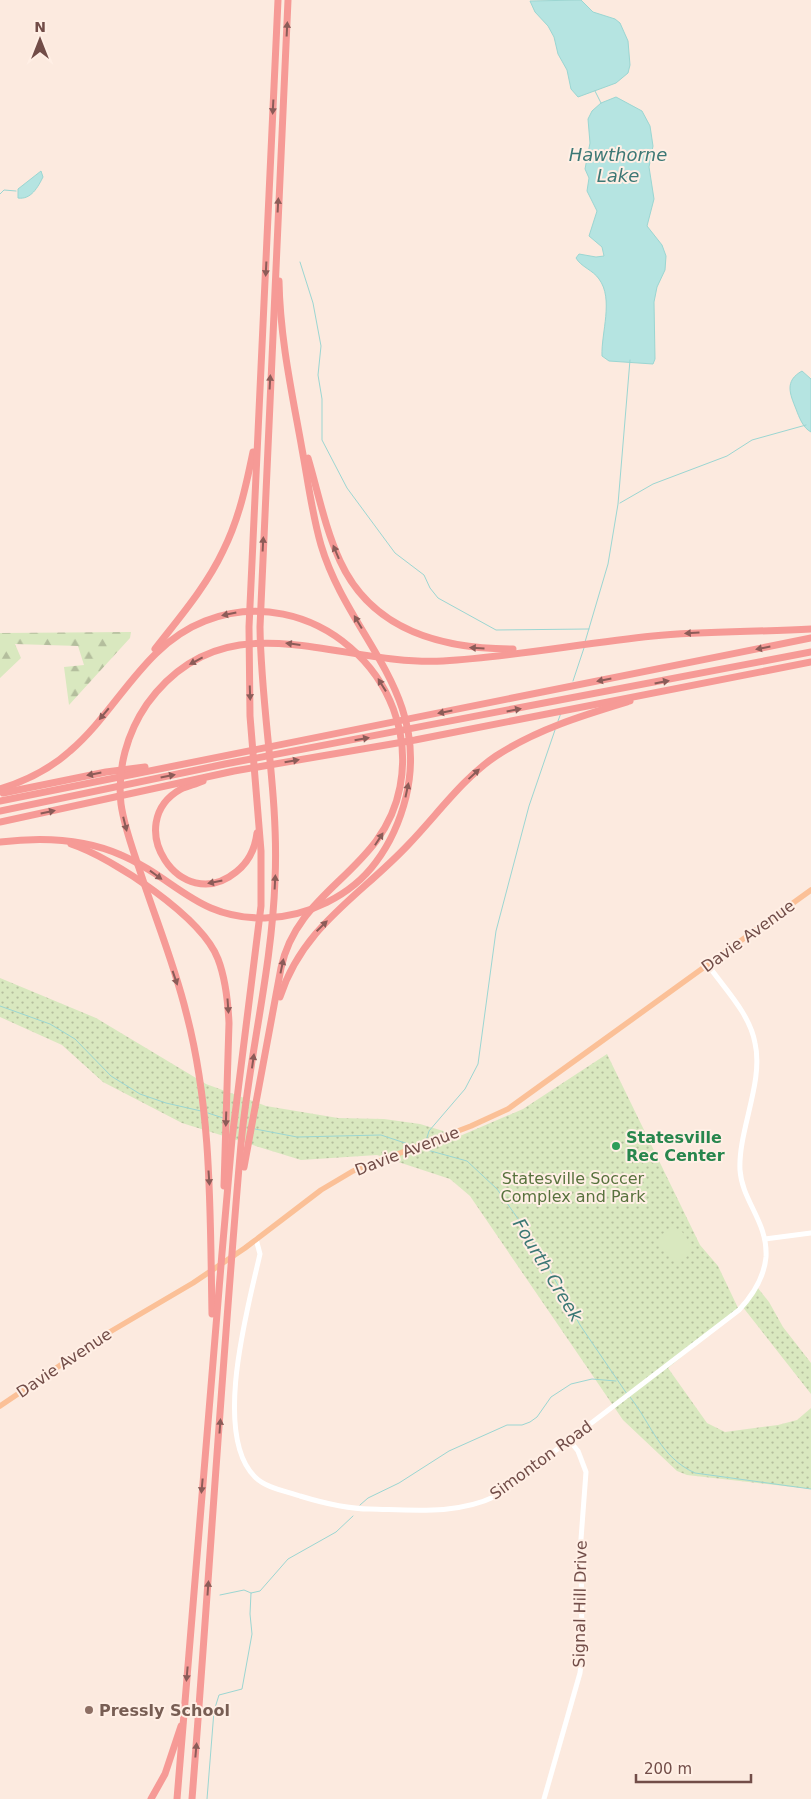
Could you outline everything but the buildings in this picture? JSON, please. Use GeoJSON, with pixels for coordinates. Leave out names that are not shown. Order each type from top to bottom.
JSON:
{"type":"FeatureCollection","features":[{"type":"Feature","properties":{"kind":"highway"},"geometry":{"type":"LineString","coordinates":[[229,1138],[237,1105],[261,906],[259,814],[252,734],[250,592],[278,0]]}},
{"type":"Feature","properties":{"kind":"highway"},"geometry":{"type":"LineString","coordinates":[[192,1799],[246,1109],[274,907],[276,849],[266,732],[260,627],[288,0]]}},
{"type":"Feature","properties":{"kind":"highway"},"geometry":{"type":"LineString","coordinates":[[0,842],[74,840],[122,855],[196,902],[223,912],[255,917],[292,914],[334,899],[366,874],[392,839],[409,785],[411,746],[399,696],[338,588],[321,544],[280,326],[279,262],[276,254]]}},
{"type":"Feature","properties":{"kind":"highway"},"geometry":{"type":"LineString","coordinates":[[294,408],[334,546],[349,578],[382,614],[425,638],[470,648],[543,649]]}},
{"type":"Feature","properties":{"kind":"highway"},"geometry":{"type":"LineString","coordinates":[[126,687],[198,593],[223,552],[243,501],[258,429]]}},
{"type":"Feature","properties":{"kind":"highway"},"geometry":{"type":"LineString","coordinates":[[0,789],[29,778],[70,751],[153,655],[185,631],[224,615],[263,611],[298,618],[323,629],[345,643],[371,668],[390,700],[400,729],[403,756],[401,784],[394,810],[385,830],[369,852],[315,904],[293,934],[282,962],[255,1114],[244,1144]]}},
{"type":"Feature","properties":{"kind":"highway"},"geometry":{"type":"LineString","coordinates":[[213,1350],[211,1205],[205,1129],[194,1046],[186,1008],[124,822],[120,779],[128,741],[140,715],[157,691],[170,678],[199,658],[241,644],[266,642],[441,661],[574,645],[698,633],[811,629]]}},
{"type":"Feature","properties":{"kind":"highway"},"geometry":{"type":"LineString","coordinates":[[0,801],[811,638]]}},
{"type":"Feature","properties":{"kind":"highway"},"geometry":{"type":"LineString","coordinates":[[0,811],[226,764],[580,698],[811,652]]}},
{"type":"Feature","properties":{"kind":"highway"},"geometry":{"type":"LineString","coordinates":[[0,822],[234,771],[395,744],[811,662]]}},
{"type":"Feature","properties":{"kind":"highway"},"geometry":{"type":"LineString","coordinates":[[271,1031],[290,969],[315,934],[402,852],[475,773],[496,756],[537,734],[571,719],[631,701],[743,676]]}},
{"type":"Feature","properties":{"kind":"highway"},"geometry":{"type":"LineString","coordinates":[[0,793],[106,772],[195,761]]}},
{"type":"Feature","properties":{"kind":"highway"},"geometry":{"type":"LineString","coordinates":[[234,771],[181,789],[168,800],[156,825],[156,839],[160,854],[177,875],[194,883],[211,884],[229,878],[243,866],[252,854],[259,814]]}},
{"type":"Feature","properties":{"kind":"highway"},"geometry":{"type":"LineString","coordinates":[[46,840],[68,843],[92,851],[115,863],[194,924],[209,941],[218,958],[228,1002],[226,1100],[229,1138],[222,1253],[178,1799]]}},
{"type":"Feature","properties":{"kind":"highway"},"geometry":{"type":"LineString","coordinates":[[151,1799],[165,1774],[184,1719]]}},
{"type":"Feature","properties":{"kind":"main road","name":"Davie Avenue"},"geometry":{"type":"LineString","coordinates":[[0,1406],[116,1328],[245,1248],[330,1184],[353,1171],[508,1109],[811,890]]}},
{"type":"Feature","properties":{"kind":"street","name":"Simonton Road"},"geometry":{"type":"LineString","coordinates":[[256,1239],[260,1254],[239,1356],[234,1426],[239,1448],[248,1468],[260,1482],[341,1507],[449,1510],[469,1506],[496,1496],[739,1310],[748,1300],[763,1273],[766,1258],[763,1229],[741,1178],[740,1168],[756,1068],[755,1041],[744,1016],[708,965]]}},
{"type":"Feature","properties":{"kind":"street"},"geometry":{"type":"LineString","coordinates":[[765,1239],[811,1233]]}},
{"type":"Feature","properties":{"kind":"street","name":"Signal Hill Drive"},"geometry":{"type":"LineString","coordinates":[[544,1799],[578,1681],[582,1656],[581,1539],[586,1472],[578,1451],[569,1440]]}},
{"type":"Feature","properties":{"kind":"green space"},"geometry":{"type":"Polygon","coordinates":[[[131,632],[130,638],[69,705],[64,667],[84,665],[78,646],[15,644],[21,658],[0,678],[0,633],[131,632]]]}},
{"type":"Feature","properties":{"kind":"green space","name":"Statesville Soccer Complex and Park"},"geometry":{"type":"Polygon","coordinates":[[[0,978],[96,1018],[206,1084],[266,1106],[338,1118],[384,1119],[420,1124],[460,1136],[523,1109],[607,1054],[700,1245],[718,1266],[739,1310],[668,1368],[707,1423],[725,1432],[778,1425],[797,1420],[811,1408],[811,1489],[687,1475],[677,1471],[623,1420],[470,1196],[450,1179],[377,1155],[301,1160],[182,1123],[103,1082],[62,1045],[0,1017],[0,978]]]}},
{"type":"Feature","properties":{"kind":"green space"},"geometry":{"type":"Polygon","coordinates":[[[675,1228],[683,1233],[688,1242],[689,1251],[684,1260],[676,1259],[668,1254],[659,1240],[660,1235],[675,1228]]]}},
{"type":"Feature","properties":{"kind":"green space"},"geometry":{"type":"Polygon","coordinates":[[[757,1287],[769,1302],[783,1327],[811,1363],[811,1394],[742,1306],[757,1287]]]}},
{"type":"Feature","properties":{"kind":"water"},"geometry":{"type":"Polygon","coordinates":[[[581,0],[593,12],[615,19],[620,23],[628,41],[630,65],[628,73],[616,83],[578,97],[571,89],[567,70],[558,54],[554,37],[548,26],[535,12],[530,1],[581,0]]]}},
{"type":"Feature","properties":{"kind":"water","name":"Hawthorne Lake"},"geometry":{"type":"Polygon","coordinates":[[[616,97],[642,111],[650,126],[653,146],[649,167],[654,199],[647,226],[662,245],[666,256],[665,270],[657,287],[654,302],[655,359],[653,364],[609,361],[602,356],[606,296],[599,279],[576,258],[579,254],[596,257],[604,256],[602,247],[589,236],[597,211],[587,191],[589,178],[585,169],[590,143],[588,119],[592,111],[601,103],[616,97]]]}},
{"type":"Feature","properties":{"kind":"water"},"geometry":{"type":"Polygon","coordinates":[[[41,171],[43,177],[34,192],[27,197],[18,198],[18,189],[41,171]]]}},
{"type":"Feature","properties":{"kind":"water"},"geometry":{"type":"Polygon","coordinates":[[[802,371],[811,379],[811,432],[802,422],[790,388],[793,379],[802,371]]]}},
{"type":"Feature","properties":{"kind":"waterway"},"geometry":{"type":"LineString","coordinates":[[595,91],[601,103]]}},
{"type":"Feature","properties":{"kind":"waterway"},"geometry":{"type":"LineString","coordinates":[[0,194],[4,190],[16,191]]}},
{"type":"Feature","properties":{"kind":"waterway"},"geometry":{"type":"LineString","coordinates":[[300,262],[313,303],[321,346],[318,375],[322,399],[322,440],[347,488],[395,553],[424,575],[430,588],[438,598],[496,630],[589,629]]}},
{"type":"Feature","properties":{"kind":"waterway"},"geometry":{"type":"LineString","coordinates":[[585,642],[608,564],[618,504],[630,360]]}},
{"type":"Feature","properties":{"kind":"waterway"},"geometry":{"type":"LineString","coordinates":[[620,503],[653,484],[727,456],[752,440],[806,425]]}},
{"type":"Feature","properties":{"kind":"waterway"},"geometry":{"type":"LineString","coordinates":[[573,681],[584,648]]}},
{"type":"Feature","properties":{"kind":"waterway"},"geometry":{"type":"LineString","coordinates":[[558,721],[561,713]]}},
{"type":"Feature","properties":{"kind":"waterway"},"geometry":{"type":"LineString","coordinates":[[426,1141],[429,1131],[465,1089],[478,1064],[496,931],[529,806],[555,730]]}},
{"type":"Feature","properties":{"kind":"waterway","name":"Fourth Creek"},"geometry":{"type":"LineString","coordinates":[[0,1006],[50,1024],[75,1039],[111,1076],[140,1094],[166,1103],[201,1111]]}},
{"type":"Feature","properties":{"kind":"waterway","name":"Fourth Creek"},"geometry":{"type":"LineString","coordinates":[[208,1113],[223,1118]]}},
{"type":"Feature","properties":{"kind":"waterway","name":"Fourth Creek"},"geometry":{"type":"LineString","coordinates":[[255,1129],[297,1137],[381,1135],[414,1146]]}},
{"type":"Feature","properties":{"kind":"waterway","name":"Fourth Creek"},"geometry":{"type":"LineString","coordinates":[[420,1148],[467,1161],[497,1189],[533,1240],[580,1325],[627,1394]]}},
{"type":"Feature","properties":{"kind":"waterway"},"geometry":{"type":"LineString","coordinates":[[360,1505],[368,1498],[399,1483],[449,1451],[507,1425],[522,1425],[530,1422],[537,1417],[551,1397],[571,1384],[592,1379],[616,1381]]}},
{"type":"Feature","properties":{"kind":"waterway","name":"Fourth Creek"},"geometry":{"type":"LineString","coordinates":[[630,1397],[665,1449],[673,1458],[695,1473],[811,1489]]}},
{"type":"Feature","properties":{"kind":"waterway"},"geometry":{"type":"LineString","coordinates":[[207,1799],[214,1711],[219,1695],[242,1689],[252,1634],[250,1614],[251,1593],[260,1591],[288,1559],[336,1532],[353,1516]]}},
{"type":"Feature","properties":{"kind":"waterway"},"geometry":{"type":"LineString","coordinates":[[220,1595],[244,1590],[251,1593]]}},
{"type":"Feature","properties":{"kind":"place","name":"Statesville Rec Center"},"geometry":{"type":"Point","coordinates":[616,1146]}},
{"type":"Feature","properties":{"kind":"place","name":"Pressly School"},"geometry":{"type":"Point","coordinates":[89,1710]}}]}
